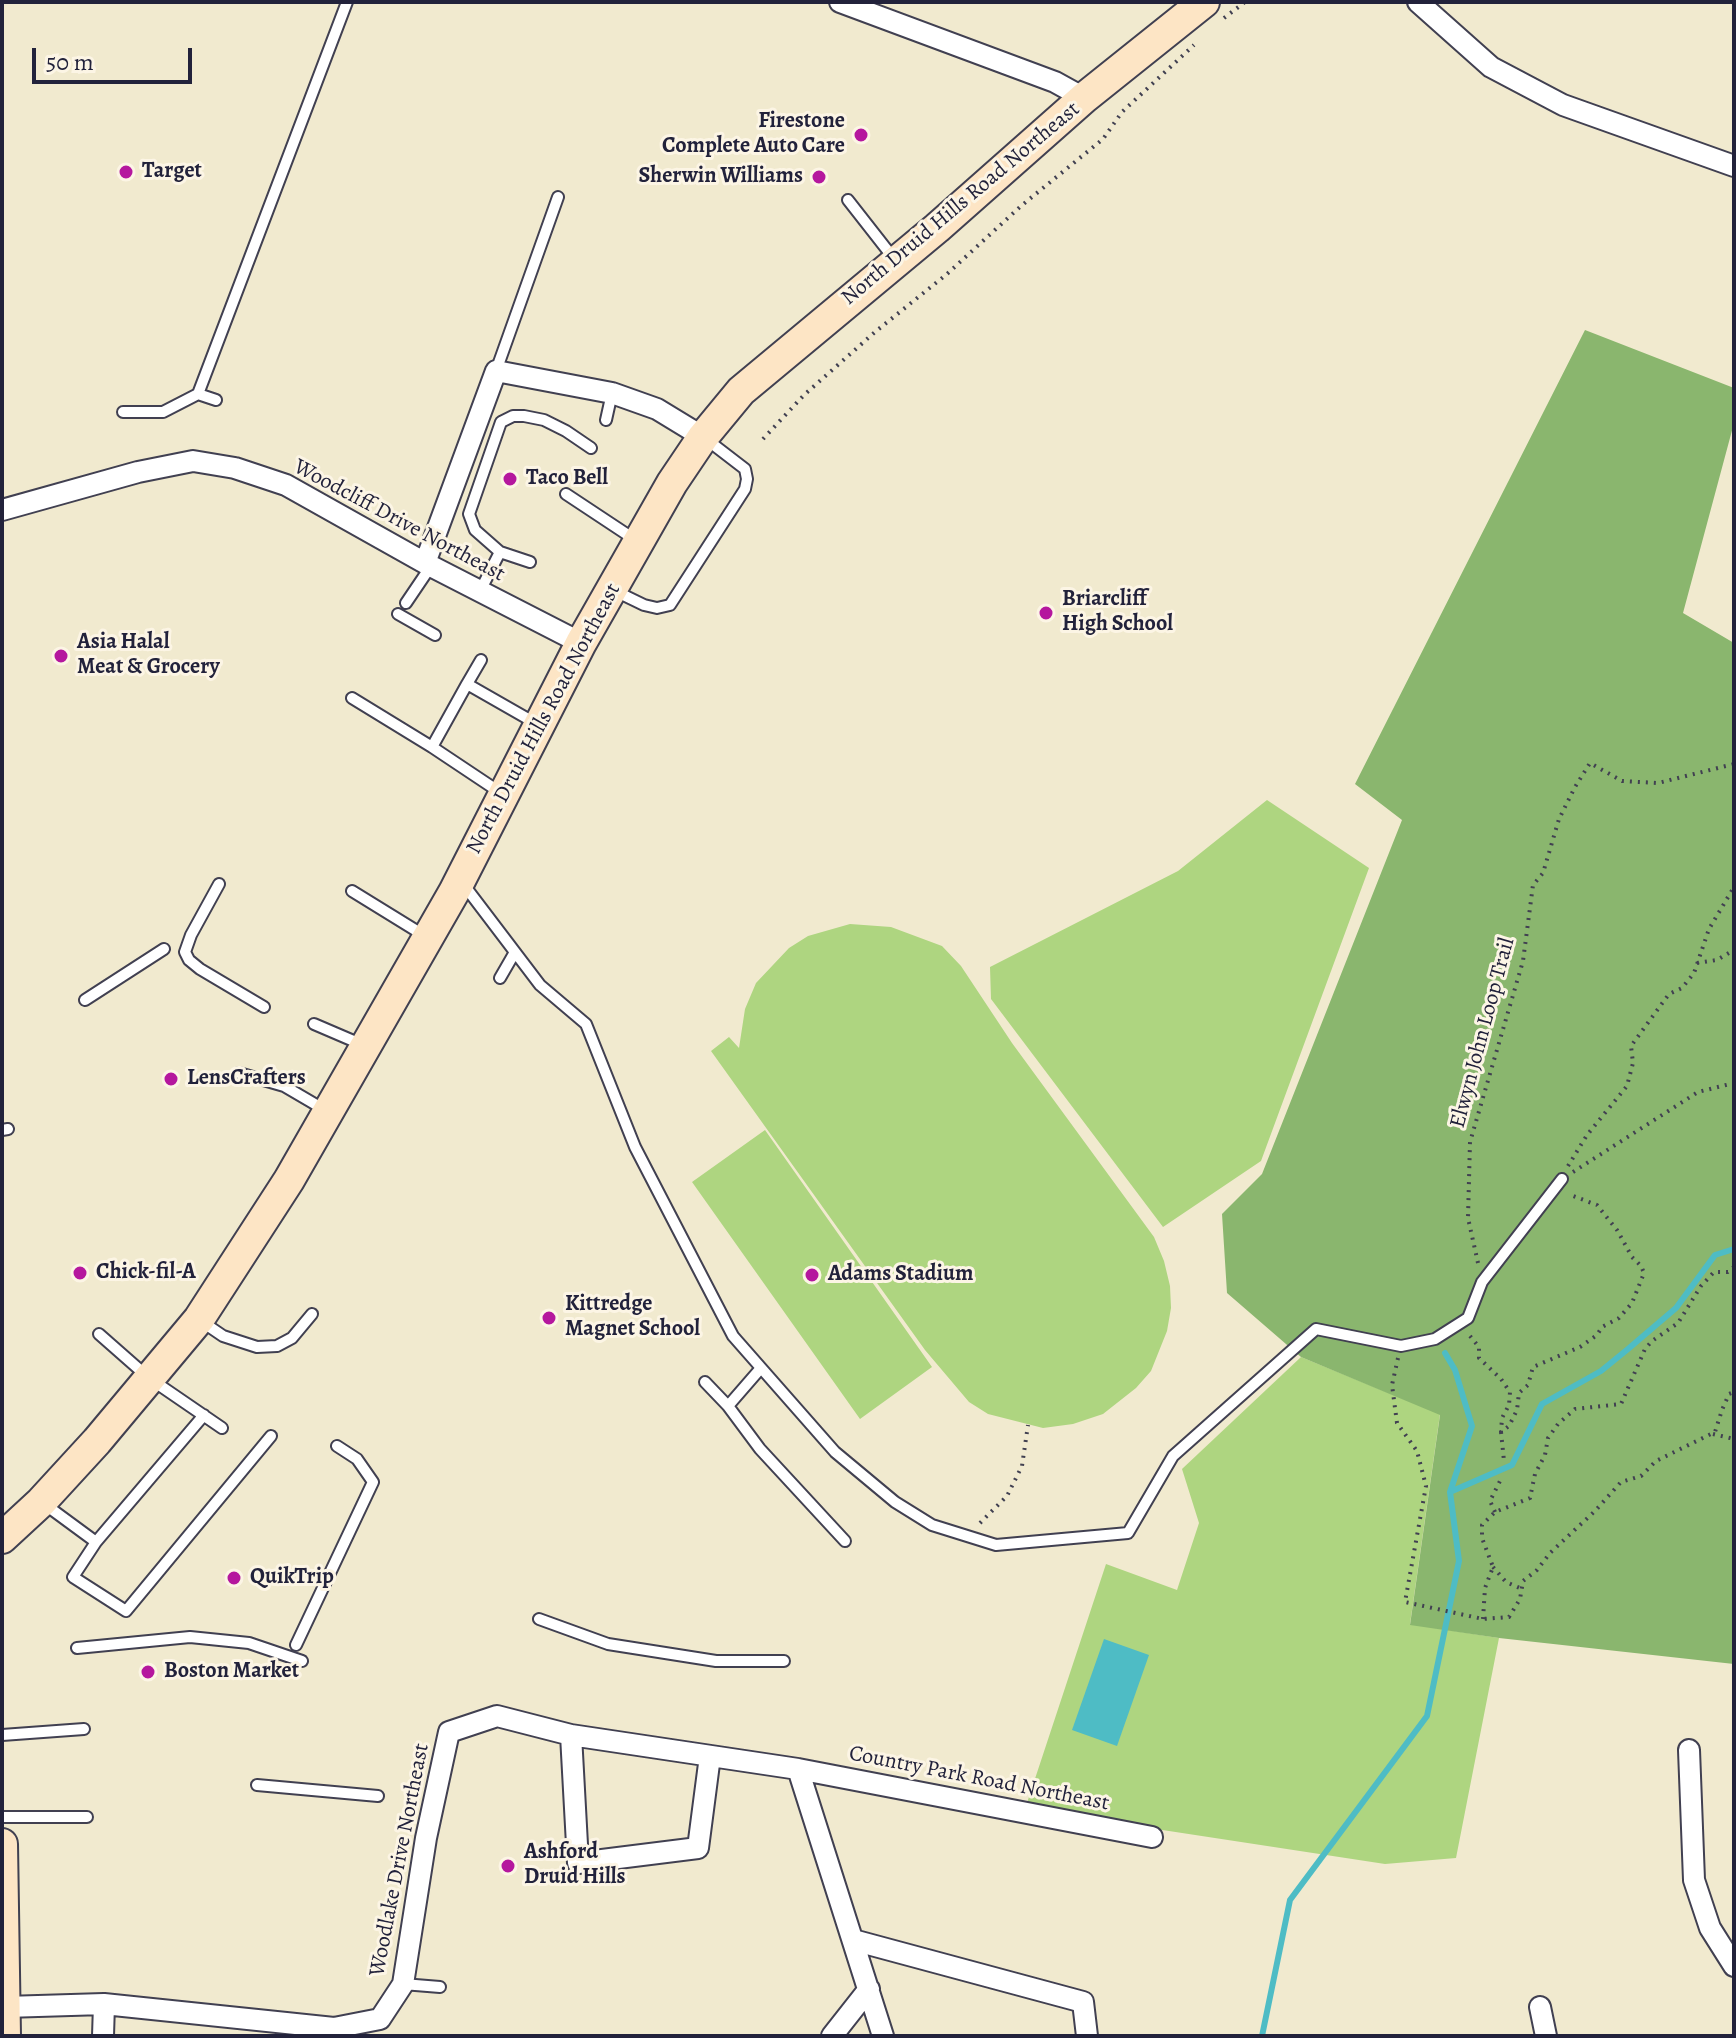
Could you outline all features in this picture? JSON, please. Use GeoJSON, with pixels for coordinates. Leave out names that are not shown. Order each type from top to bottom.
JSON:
{"type":"FeatureCollection","features":[{"type":"Feature","properties":{"kind":"main road","name":"North Druid Hills Road Northeast"},"geometry":{"type":"LineString","coordinates":[[2,1538],[41,1502],[149,1378],[211,1327],[289,1180],[460,880],[581,643],[703,437],[741,391],[896,262],[1084,98],[1211,13]]}},
{"type":"Feature","properties":{"kind":"main road"},"geometry":{"type":"LineString","coordinates":[[2,1844],[5,2021]]}},
{"type":"Feature","properties":{"kind":"street"},"geometry":{"type":"LineString","coordinates":[[840,2],[1055,82],[1084,98]]}},
{"type":"Feature","properties":{"kind":"street"},"geometry":{"type":"LineString","coordinates":[[1418,2],[1491,67],[1551,99],[1734,166]]}},
{"type":"Feature","properties":{"kind":"street"},"geometry":{"type":"LineString","coordinates":[[428,564],[496,371],[612,393],[657,409],[703,437]]}},
{"type":"Feature","properties":{"kind":"street","name":"Woodcliff Drive Northeast"},"geometry":{"type":"LineString","coordinates":[[2,510],[138,472],[193,461],[235,468],[286,485],[428,564],[581,643]]}},
{"type":"Feature","properties":{"kind":"street","name":"Woodlake Drive Northeast"},"geometry":{"type":"LineString","coordinates":[[5,2021],[104,2004],[368,2029],[380,2019],[403,1984],[426,1838],[449,1732],[497,1716],[571,1735],[798,1769]]}},
{"type":"Feature","properties":{"kind":"street"},"geometry":{"type":"LineString","coordinates":[[571,1735],[578,1863],[698,1848],[710,1756]]}},
{"type":"Feature","properties":{"kind":"street"},"geometry":{"type":"LineString","coordinates":[[1689,1750],[1694,1880],[1710,1928],[1734,1966]]}},
{"type":"Feature","properties":{"kind":"street"},"geometry":{"type":"LineString","coordinates":[[798,1769],[883,2036]]}},
{"type":"Feature","properties":{"kind":"street","name":"Country Park Road Northeast"},"geometry":{"type":"LineString","coordinates":[[798,1769],[1152,1837]]}},
{"type":"Feature","properties":{"kind":"street"},"geometry":{"type":"LineString","coordinates":[[853,1940],[1083,2002],[1087,2036]]}},
{"type":"Feature","properties":{"kind":"street"},"geometry":{"type":"LineString","coordinates":[[832,2036],[869,1989]]}},
{"type":"Feature","properties":{"kind":"street"},"geometry":{"type":"LineString","coordinates":[[103,2036],[104,2004]]}},
{"type":"Feature","properties":{"kind":"street"},"geometry":{"type":"LineString","coordinates":[[1540,2007],[1546,2036]]}},
{"type":"Feature","properties":{"kind":"lane"},"geometry":{"type":"LineString","coordinates":[[123,412],[163,412],[198,394],[347,2]]}},
{"type":"Feature","properties":{"kind":"lane"},"geometry":{"type":"LineString","coordinates":[[496,371],[558,197]]}},
{"type":"Feature","properties":{"kind":"lane"},"geometry":{"type":"LineString","coordinates":[[848,200],[896,262]]}},
{"type":"Feature","properties":{"kind":"lane"},"geometry":{"type":"LineString","coordinates":[[606,420],[612,393]]}},
{"type":"Feature","properties":{"kind":"lane"},"geometry":{"type":"LineString","coordinates":[[198,394],[216,400]]}},
{"type":"Feature","properties":{"kind":"lane"},"geometry":{"type":"LineString","coordinates":[[530,562],[500,552],[475,530],[469,514],[501,422],[513,416],[544,420],[591,448]]}},
{"type":"Feature","properties":{"kind":"lane"},"geometry":{"type":"LineString","coordinates":[[612,589],[644,605],[657,608],[670,605],[745,489],[745,469],[703,437]]}},
{"type":"Feature","properties":{"kind":"lane"},"geometry":{"type":"LineString","coordinates":[[566,494],[639,542]]}},
{"type":"Feature","properties":{"kind":"lane"},"geometry":{"type":"LineString","coordinates":[[480,591],[500,552]]}},
{"type":"Feature","properties":{"kind":"lane"},"geometry":{"type":"LineString","coordinates":[[406,603],[428,564]]}},
{"type":"Feature","properties":{"kind":"lane"},"geometry":{"type":"LineString","coordinates":[[398,614],[435,635]]}},
{"type":"Feature","properties":{"kind":"lane"},"geometry":{"type":"LineString","coordinates":[[432,747],[481,660]]}},
{"type":"Feature","properties":{"kind":"lane"},"geometry":{"type":"LineString","coordinates":[[467,684],[539,725]]}},
{"type":"Feature","properties":{"kind":"lane"},"geometry":{"type":"LineString","coordinates":[[352,698],[503,795]]}},
{"type":"Feature","properties":{"kind":"lane"},"geometry":{"type":"LineString","coordinates":[[460,880],[540,985],[586,1024],[635,1147],[733,1336],[835,1452],[895,1502],[932,1525],[996,1545],[1128,1533],[1173,1456],[1316,1329],[1401,1346],[1435,1339],[1468,1318],[1482,1282],[1562,1179]]}},
{"type":"Feature","properties":{"kind":"lane"},"geometry":{"type":"LineString","coordinates":[[219,884],[185,952],[200,969],[264,1007]]}},
{"type":"Feature","properties":{"kind":"lane"},"geometry":{"type":"LineString","coordinates":[[352,891],[428,937]]}},
{"type":"Feature","properties":{"kind":"lane"},"geometry":{"type":"LineString","coordinates":[[85,1000],[164,949]]}},
{"type":"Feature","properties":{"kind":"lane"},"geometry":{"type":"LineString","coordinates":[[500,978],[515,952]]}},
{"type":"Feature","properties":{"kind":"lane"},"geometry":{"type":"LineString","coordinates":[[314,1024],[367,1047]]}},
{"type":"Feature","properties":{"kind":"lane"},"geometry":{"type":"LineString","coordinates":[[239,1073],[284,1086],[329,1112]]}},
{"type":"Feature","properties":{"kind":"lane"},"geometry":{"type":"LineString","coordinates":[[211,1327],[257,1347],[277,1346],[292,1338],[312,1314]]}},
{"type":"Feature","properties":{"kind":"lane"},"geometry":{"type":"LineString","coordinates":[[99,1334],[149,1378],[222,1428]]}},
{"type":"Feature","properties":{"kind":"lane"},"geometry":{"type":"LineString","coordinates":[[728,1406],[761,1368]]}},
{"type":"Feature","properties":{"kind":"lane"},"geometry":{"type":"LineString","coordinates":[[705,1382],[728,1406],[760,1449],[845,1541]]}},
{"type":"Feature","properties":{"kind":"lane"},"geometry":{"type":"LineString","coordinates":[[204,1415],[96,1542],[73,1577],[126,1611],[271,1436]]}},
{"type":"Feature","properties":{"kind":"lane"},"geometry":{"type":"LineString","coordinates":[[296,1645],[373,1482],[357,1459],[337,1446]]}},
{"type":"Feature","properties":{"kind":"lane"},"geometry":{"type":"LineString","coordinates":[[41,1502],[96,1542]]}},
{"type":"Feature","properties":{"kind":"lane"},"geometry":{"type":"LineString","coordinates":[[539,1619],[608,1644],[716,1661],[784,1661]]}},
{"type":"Feature","properties":{"kind":"lane"},"geometry":{"type":"LineString","coordinates":[[77,1648],[190,1637],[249,1643],[302,1661]]}},
{"type":"Feature","properties":{"kind":"lane"},"geometry":{"type":"LineString","coordinates":[[2,1735],[84,1729]]}},
{"type":"Feature","properties":{"kind":"lane"},"geometry":{"type":"LineString","coordinates":[[257,1785],[378,1796]]}},
{"type":"Feature","properties":{"kind":"lane"},"geometry":{"type":"LineString","coordinates":[[2,1817],[87,1817]]}},
{"type":"Feature","properties":{"kind":"lane"},"geometry":{"type":"LineString","coordinates":[[403,1984],[440,1987]]}},
{"type":"Feature","properties":{"kind":"path"},"geometry":{"type":"LineString","coordinates":[[1211,13],[1245,2]]}},
{"type":"Feature","properties":{"kind":"path"},"geometry":{"type":"LineString","coordinates":[[763,439],[804,395],[875,332],[1103,139],[1122,112],[1197,43]]}},
{"type":"Feature","properties":{"kind":"path","name":"Elwyn John Loop Trail"},"geometry":{"type":"LineString","coordinates":[[1482,1282],[1468,1218],[1470,1142],[1523,961],[1533,885],[1543,873],[1559,819],[1590,763],[1622,781],[1658,783],[1734,764]]}},
{"type":"Feature","properties":{"kind":"path"},"geometry":{"type":"LineString","coordinates":[[1562,1179],[1587,1135],[1627,1086],[1633,1063],[1631,1046],[1637,1035],[1669,994],[1682,988],[1694,973],[1709,929],[1734,887]]}},
{"type":"Feature","properties":{"kind":"path"},"geometry":{"type":"LineString","coordinates":[[1697,963],[1717,960],[1734,950]]}},
{"type":"Feature","properties":{"kind":"path"},"geometry":{"type":"LineString","coordinates":[[1562,1179],[1698,1092],[1734,1083]]}},
{"type":"Feature","properties":{"kind":"path"},"geometry":{"type":"LineString","coordinates":[[1501,1432],[1509,1426],[1517,1410],[1519,1393],[1528,1385],[1533,1367],[1580,1347],[1597,1335],[1602,1327],[1619,1318],[1632,1303],[1644,1273],[1597,1205],[1554,1189]]}},
{"type":"Feature","properties":{"kind":"path"},"geometry":{"type":"LineString","coordinates":[[1522,1589],[1506,1582],[1493,1567],[1482,1538],[1482,1525],[1495,1512],[1530,1498],[1548,1438],[1558,1424],[1575,1409],[1621,1404],[1645,1349],[1678,1323],[1701,1286],[1714,1272],[1728,1272],[1734,1267]]}},
{"type":"Feature","properties":{"kind":"path"},"geometry":{"type":"LineString","coordinates":[[1468,1318],[1470,1337],[1479,1347],[1479,1358],[1510,1392],[1509,1405],[1502,1418],[1504,1461]]}},
{"type":"Feature","properties":{"kind":"path"},"geometry":{"type":"LineString","coordinates":[[1401,1346],[1392,1385],[1397,1423],[1417,1451],[1426,1486],[1405,1602],[1483,1619],[1509,1617],[1520,1599],[1523,1581],[1621,1482],[1641,1476],[1656,1461],[1715,1432],[1729,1394],[1734,1392]]}},
{"type":"Feature","properties":{"kind":"path"},"geometry":{"type":"LineString","coordinates":[[970,1537],[1007,1496],[1022,1466],[1028,1425]]}},
{"type":"Feature","properties":{"kind":"path"},"geometry":{"type":"LineString","coordinates":[[1711,1434],[1734,1439]]}},
{"type":"Feature","properties":{"kind":"path"},"geometry":{"type":"LineString","coordinates":[[1495,1512],[1490,1501],[1501,1479]]}},
{"type":"Feature","properties":{"kind":"path"},"geometry":{"type":"LineString","coordinates":[[1483,1619],[1485,1588],[1493,1567]]}},
{"type":"Feature","properties":{"kind":"green space"},"geometry":{"type":"Polygon","coordinates":[[[1585,330],[1734,388],[1734,423],[1683,613],[1734,643],[1734,1664],[1410,1625],[1440,1415],[1301,1357],[1227,1293],[1222,1214],[1262,1174],[1402,820],[1355,784],[1585,330]]]}},
{"type":"Feature","properties":{"kind":"green space"},"geometry":{"type":"Polygon","coordinates":[[[1267,800],[1369,868],[1261,1161],[1163,1227],[991,999],[990,967],[1178,871],[1267,800]]]}},
{"type":"Feature","properties":{"kind":"green space"},"geometry":{"type":"Polygon","coordinates":[[[850,924],[891,927],[942,946],[961,966],[1012,1043],[1154,1237],[1170,1286],[1171,1308],[1167,1331],[1151,1371],[1136,1388],[1103,1414],[1073,1424],[1043,1428],[988,1414],[969,1402],[925,1350],[711,1051],[729,1037],[739,1048],[745,1009],[756,983],[789,948],[808,936],[850,924]]]}},
{"type":"Feature","properties":{"kind":"green space","name":"Adams Stadium"},"geometry":{"type":"Polygon","coordinates":[[[765,1130],[932,1367],[860,1419],[692,1182],[765,1130]]]}},
{"type":"Feature","properties":{"kind":"green space"},"geometry":{"type":"Polygon","coordinates":[[[1301,1357],[1440,1414],[1410,1624],[1499,1638],[1456,1858],[1385,1864],[1025,1809],[1106,1564],[1177,1590],[1199,1523],[1182,1469],[1301,1357]]]}},
{"type":"Feature","properties":{"kind":"water"},"geometry":{"type":"Polygon","coordinates":[[[1104,1639],[1149,1655],[1117,1746],[1072,1730],[1104,1639]]]}},
{"type":"Feature","properties":{"kind":"waterway"},"geometry":{"type":"LineString","coordinates":[[1262,2036],[1290,1900],[1427,1716],[1459,1561],[1450,1492],[1512,1465],[1542,1404],[1601,1371],[1676,1308],[1715,1255],[1734,1249]]}},
{"type":"Feature","properties":{"kind":"waterway"},"geometry":{"type":"LineString","coordinates":[[1445,1353],[1455,1370],[1472,1426],[1450,1492]]}},
{"type":"Feature","properties":{"kind":"place","name":"Firestone Complete Auto Care"},"geometry":{"type":"Point","coordinates":[861,135]}},
{"type":"Feature","properties":{"kind":"place","name":"Target"},"geometry":{"type":"Point","coordinates":[126,172]}},
{"type":"Feature","properties":{"kind":"place","name":"Sherwin Williams"},"geometry":{"type":"Point","coordinates":[819,177]}},
{"type":"Feature","properties":{"kind":"place","name":"Taco Bell"},"geometry":{"type":"Point","coordinates":[510,479]}},
{"type":"Feature","properties":{"kind":"place","name":"Briarcliff High School"},"geometry":{"type":"Point","coordinates":[1046,613]}},
{"type":"Feature","properties":{"kind":"place","name":"Asia Halal Meat & Grocery"},"geometry":{"type":"Point","coordinates":[61,656]}},
{"type":"Feature","properties":{"kind":"place","name":"LensCrafters"},"geometry":{"type":"Point","coordinates":[171,1079]}},
{"type":"Feature","properties":{"kind":"place","name":"Chick-fil-A"},"geometry":{"type":"Point","coordinates":[80,1273]}},
{"type":"Feature","properties":{"kind":"place","name":"Adams Stadium"},"geometry":{"type":"Point","coordinates":[812,1275]}},
{"type":"Feature","properties":{"kind":"place","name":"Kittredge Magnet School"},"geometry":{"type":"Point","coordinates":[549,1318]}},
{"type":"Feature","properties":{"kind":"place","name":"QuikTrip"},"geometry":{"type":"Point","coordinates":[234,1578]}},
{"type":"Feature","properties":{"kind":"place","name":"Boston Market"},"geometry":{"type":"Point","coordinates":[148,1672]}},
{"type":"Feature","properties":{"kind":"place","name":"Ashford Druid Hills"},"geometry":{"type":"Point","coordinates":[508,1866]}}]}
